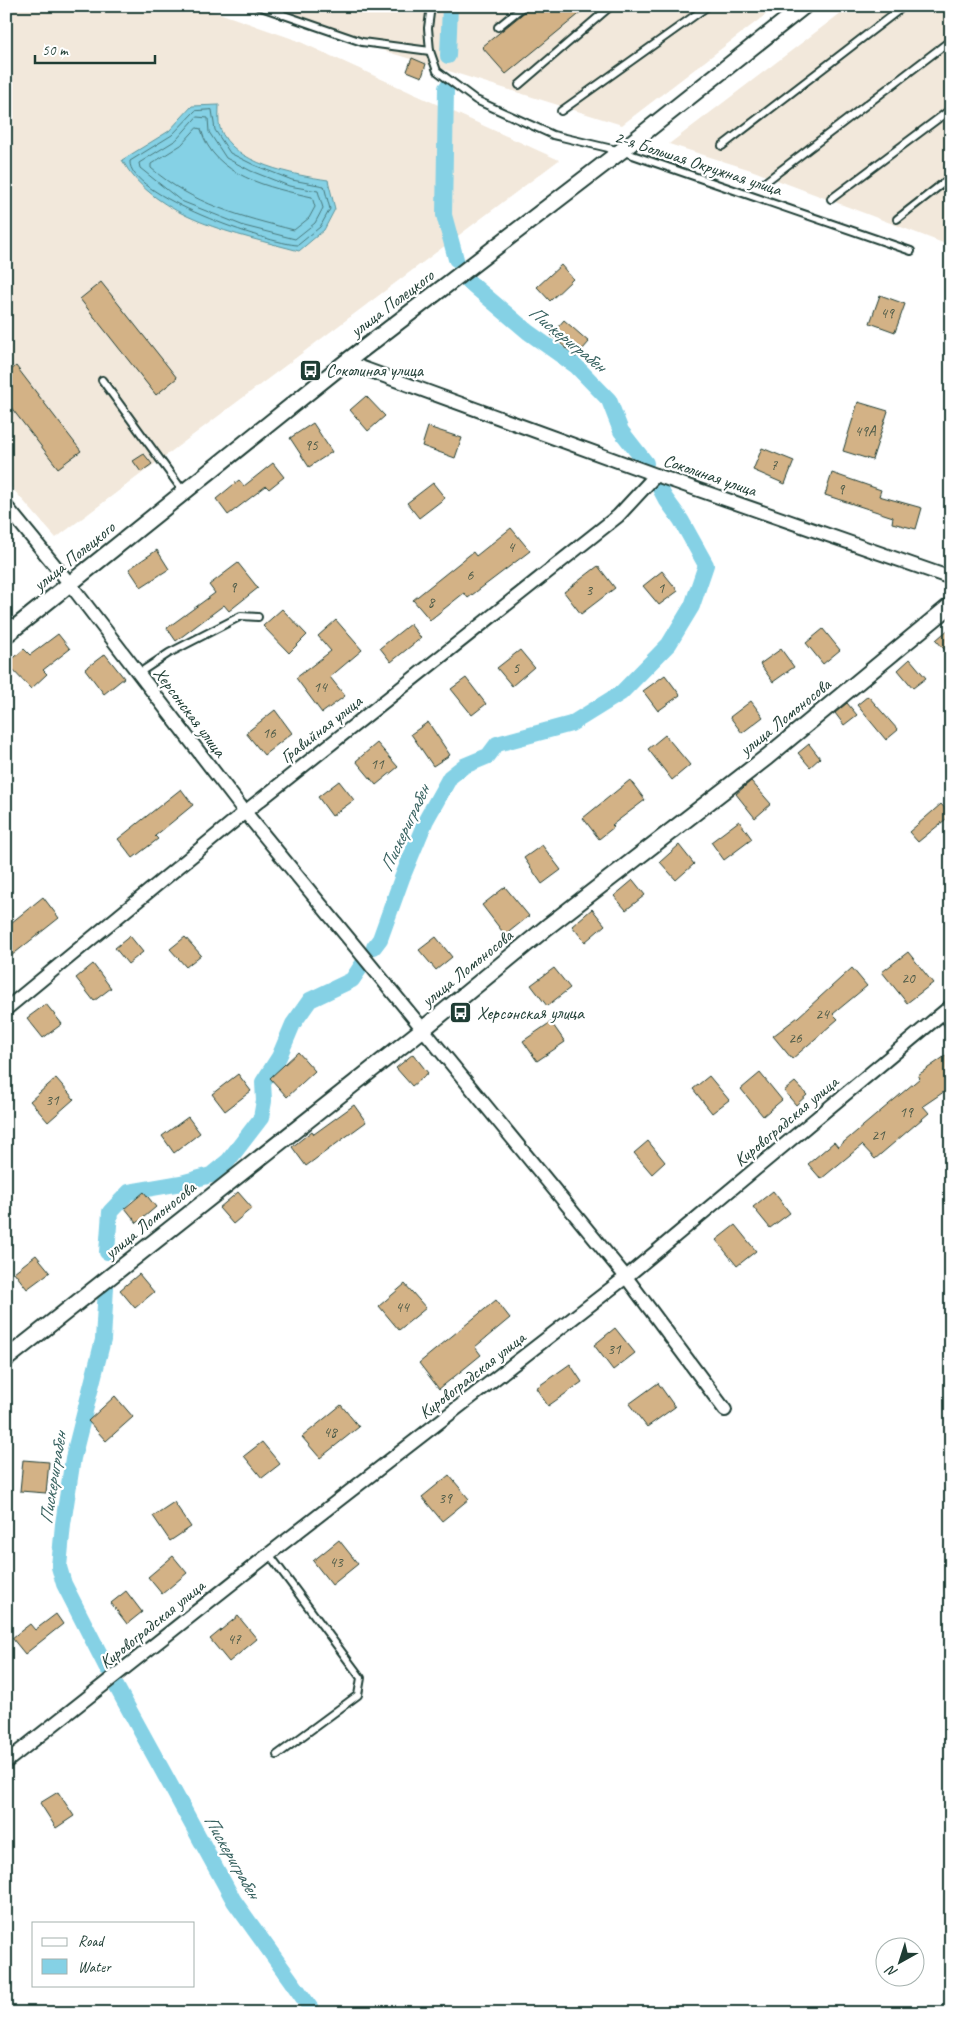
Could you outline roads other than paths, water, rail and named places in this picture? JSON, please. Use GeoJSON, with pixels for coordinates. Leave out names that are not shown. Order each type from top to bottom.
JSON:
{"type":"FeatureCollection","features":[{"type":"Feature","properties":{"kind":"street","name":"улица Полецкого"},"geometry":{"type":"LineString","coordinates":[[6,635],[346,362],[621,151],[804,6]]}},
{"type":"Feature","properties":{"kind":"street","name":"Соколиная улица"},"geometry":{"type":"LineString","coordinates":[[346,362],[656,475],[951,578]]}},
{"type":"Feature","properties":{"kind":"street","name":"Гравийная улица"},"geometry":{"type":"LineString","coordinates":[[6,1009],[245,812],[618,516],[656,475]]}},
{"type":"Feature","properties":{"kind":"street","name":"Херсонская улица"},"geometry":{"type":"LineString","coordinates":[[6,506],[70,584],[245,812],[626,1278],[725,1410]]}},
{"type":"Feature","properties":{"kind":"street","name":"улица Ломоносова"},"geometry":{"type":"LineString","coordinates":[[6,1359],[423,1028],[547,927],[767,757],[951,605]]}},
{"type":"Feature","properties":{"kind":"street","name":"Кировоградская улица"},"geometry":{"type":"LineString","coordinates":[[6,1762],[269,1554],[626,1278],[946,1010]]}},
{"type":"Feature","properties":{"kind":"lane"},"geometry":{"type":"LineString","coordinates":[[258,6],[362,42],[430,51],[428,28],[431,6]]}},
{"type":"Feature","properties":{"kind":"lane"},"geometry":{"type":"LineString","coordinates":[[277,6],[283,15]]}},
{"type":"Feature","properties":{"kind":"lane"},"geometry":{"type":"LineString","coordinates":[[498,27],[524,6]]}},
{"type":"Feature","properties":{"kind":"lane"},"geometry":{"type":"LineString","coordinates":[[519,85],[611,6]]}},
{"type":"Feature","properties":{"kind":"lane"},"geometry":{"type":"LineString","coordinates":[[561,111],[708,6]]}},
{"type":"Feature","properties":{"kind":"lane"},"geometry":{"type":"LineString","coordinates":[[722,146],[904,6]]}},
{"type":"Feature","properties":{"kind":"lane"},"geometry":{"type":"LineString","coordinates":[[764,183],[951,40]]}},
{"type":"Feature","properties":{"kind":"lane","name":"2-я Большая Окружная улица"},"geometry":{"type":"LineString","coordinates":[[430,51],[437,71],[476,100],[553,136],[621,151],[911,251]]}},
{"type":"Feature","properties":{"kind":"lane"},"geometry":{"type":"LineString","coordinates":[[831,199],[951,109]]}},
{"type":"Feature","properties":{"kind":"lane"},"geometry":{"type":"LineString","coordinates":[[897,219],[951,177]]}},
{"type":"Feature","properties":{"kind":"lane"},"geometry":{"type":"LineString","coordinates":[[102,380],[183,491]]}},
{"type":"Feature","properties":{"kind":"lane"},"geometry":{"type":"LineString","coordinates":[[139,673],[169,653],[241,616],[258,618]]}},
{"type":"Feature","properties":{"kind":"lane"},"geometry":{"type":"LineString","coordinates":[[946,1010],[951,1028]]}},
{"type":"Feature","properties":{"kind":"lane"},"geometry":{"type":"LineString","coordinates":[[269,1554],[361,1678],[358,1695],[277,1754]]}},
{"type":"Feature","properties":{"kind":"water"},"geometry":{"type":"Polygon","coordinates":[[[219,105],[220,128],[227,140],[237,151],[266,166],[299,175],[328,180],[335,209],[324,230],[299,251],[225,231],[177,211],[155,197],[137,180],[122,160],[169,131],[192,106],[219,105]]]}},
{"type":"Feature","properties":{"kind":"waterway","name":"Пискериграбен"},"geometry":{"type":"LineString","coordinates":[[448,56],[450,6]]}},
{"type":"Feature","properties":{"kind":"waterway","name":"Пискериграбен"},"geometry":{"type":"LineString","coordinates":[[446,88],[444,215],[456,259]]}},
{"type":"Feature","properties":{"kind":"waterway","name":"Пискериграбен"},"geometry":{"type":"LineString","coordinates":[[467,280],[528,332],[576,366],[609,400],[621,431],[646,463]]}},
{"type":"Feature","properties":{"kind":"waterway","name":"Пискериграбен"},"geometry":{"type":"LineString","coordinates":[[374,947],[380,939],[426,820],[450,777],[464,766],[488,756],[497,744],[571,724],[621,693],[669,644],[692,606],[706,565],[681,520],[657,483]]}},
{"type":"Feature","properties":{"kind":"waterway","name":"Пискериграбен"},"geometry":{"type":"LineString","coordinates":[[107,1252],[110,1212],[129,1192],[181,1183],[211,1175],[228,1161],[261,1118],[264,1101],[263,1082],[279,1057],[293,1024],[310,1000],[352,980],[364,962]]}},
{"type":"Feature","properties":{"kind":"waterway","name":"Пискериграбен"},"geometry":{"type":"LineString","coordinates":[[106,1287],[103,1340],[73,1458],[63,1524],[59,1567],[64,1584],[107,1668]]}},
{"type":"Feature","properties":{"kind":"waterway","name":"Пискериграбен"},"geometry":{"type":"LineString","coordinates":[[115,1684],[234,1901],[314,2013]]}},
{"type":"Feature","properties":{"kind":"place","name":"Соколиная улица"},"geometry":{"type":"Point","coordinates":[310,370]}},
{"type":"Feature","properties":{"kind":"place","name":"Херсонская улица"},"geometry":{"type":"Point","coordinates":[461,1013]}}]}
